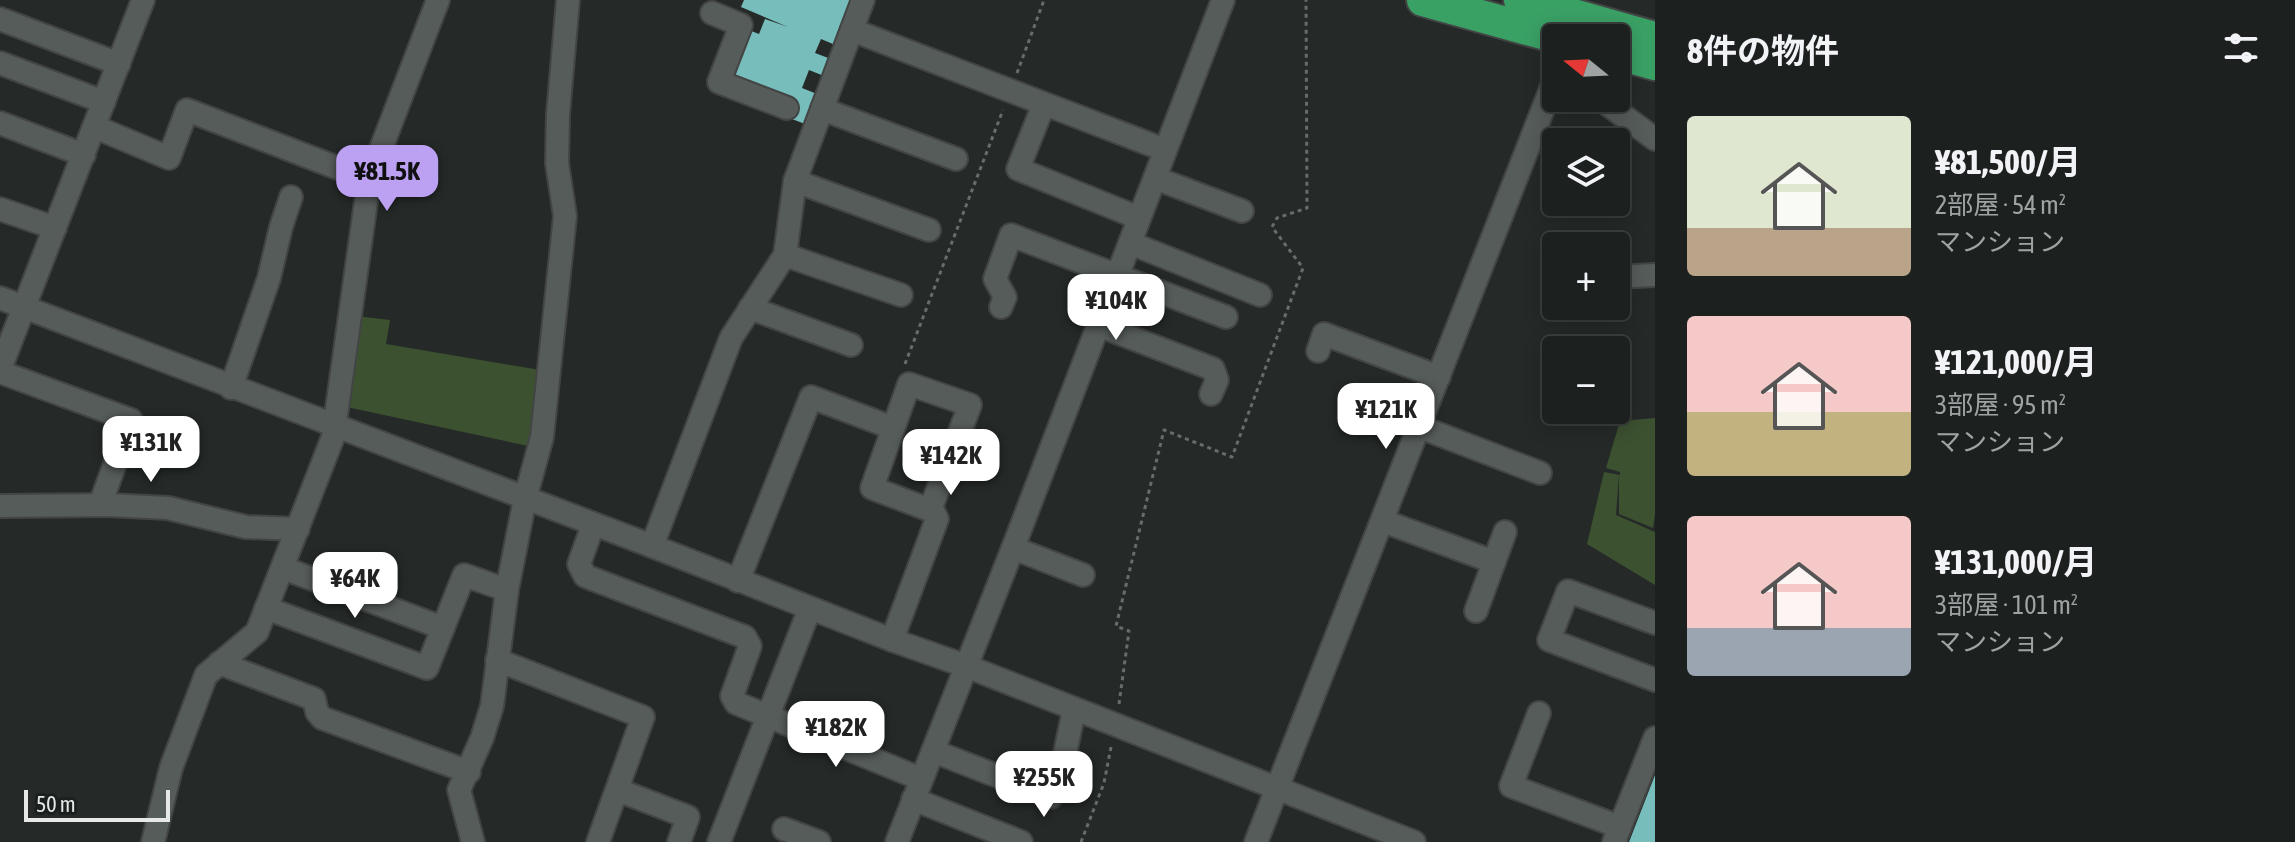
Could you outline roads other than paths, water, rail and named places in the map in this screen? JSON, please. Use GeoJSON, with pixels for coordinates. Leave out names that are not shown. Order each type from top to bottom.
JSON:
{"type":"FeatureCollection","features":[{"type":"Feature","properties":{"kind":"highway"},"geometry":{"type":"LineString","coordinates":[[1423,0],[1557,24]]}},
{"type":"Feature","properties":{"kind":"highway"},"geometry":{"type":"LineString","coordinates":[[1520,0],[1564,24]]}},
{"type":"Feature","properties":{"kind":"highway"},"geometry":{"type":"LineString","coordinates":[[1630,35],[1655,38]]}},
{"type":"Feature","properties":{"kind":"highway"},"geometry":{"type":"LineString","coordinates":[[1630,57],[1655,64]]}},
{"type":"Feature","properties":{"kind":"street"},"geometry":{"type":"LineString","coordinates":[[100,505],[131,420],[0,370],[143,0]]}},
{"type":"Feature","properties":{"kind":"street"},"geometry":{"type":"LineString","coordinates":[[153,842],[171,768],[206,675],[257,632],[333,437],[369,180],[438,0]]}},
{"type":"Feature","properties":{"kind":"street"},"geometry":{"type":"LineString","coordinates":[[479,839],[459,790],[469,772],[492,706],[507,590],[525,499],[542,437],[565,216],[557,163],[568,0]]}},
{"type":"Feature","properties":{"kind":"street"},"geometry":{"type":"LineString","coordinates":[[652,546],[731,338],[785,255],[795,181],[863,0]]}},
{"type":"Feature","properties":{"kind":"street"},"geometry":{"type":"LineString","coordinates":[[897,842],[1223,0]]}},
{"type":"Feature","properties":{"kind":"street"},"geometry":{"type":"LineString","coordinates":[[711,6],[741,25],[719,82],[787,108]]}},
{"type":"Feature","properties":{"kind":"street"},"geometry":{"type":"LineString","coordinates":[[0,19],[119,64]]}},
{"type":"Feature","properties":{"kind":"street"},"geometry":{"type":"LineString","coordinates":[[852,30],[1165,150]]}},
{"type":"Feature","properties":{"kind":"street"},"geometry":{"type":"LineString","coordinates":[[0,63],[104,102]]}},
{"type":"Feature","properties":{"kind":"street"},"geometry":{"type":"LineString","coordinates":[[1044,104],[1018,169],[1139,218]]}},
{"type":"Feature","properties":{"kind":"street"},"geometry":{"type":"LineString","coordinates":[[822,109],[956,159]]}},
{"type":"Feature","properties":{"kind":"street"},"geometry":{"type":"LineString","coordinates":[[95,127],[169,158],[187,110],[369,180]]}},
{"type":"Feature","properties":{"kind":"street"},"geometry":{"type":"LineString","coordinates":[[1256,842],[1542,112]]}},
{"type":"Feature","properties":{"kind":"street"},"geometry":{"type":"LineString","coordinates":[[1618,112],[1655,139]]}},
{"type":"Feature","properties":{"kind":"street"},"geometry":{"type":"LineString","coordinates":[[0,123],[84,155]]}},
{"type":"Feature","properties":{"kind":"street"},"geometry":{"type":"LineString","coordinates":[[1155,178],[1242,211]]}},
{"type":"Feature","properties":{"kind":"street"},"geometry":{"type":"LineString","coordinates":[[795,181],[929,230]]}},
{"type":"Feature","properties":{"kind":"street"},"geometry":{"type":"LineString","coordinates":[[231,388],[269,278],[291,197]]}},
{"type":"Feature","properties":{"kind":"street"},"geometry":{"type":"LineString","coordinates":[[0,209],[55,228]]}},
{"type":"Feature","properties":{"kind":"street"},"geometry":{"type":"LineString","coordinates":[[1001,307],[1005,297],[995,279],[1011,235],[1226,317]]}},
{"type":"Feature","properties":{"kind":"street"},"geometry":{"type":"LineString","coordinates":[[1130,243],[1239,278],[1260,295]]}},
{"type":"Feature","properties":{"kind":"street"},"geometry":{"type":"LineString","coordinates":[[785,255],[901,295]]}},
{"type":"Feature","properties":{"kind":"street"},"geometry":{"type":"LineString","coordinates":[[1630,276],[1655,275]]}},
{"type":"Feature","properties":{"kind":"street"},"geometry":{"type":"LineString","coordinates":[[0,298],[966,666],[1277,787],[1387,837],[1414,842]]}},
{"type":"Feature","properties":{"kind":"street"},"geometry":{"type":"LineString","coordinates":[[750,308],[851,345]]}},
{"type":"Feature","properties":{"kind":"street"},"geometry":{"type":"LineString","coordinates":[[1098,325],[1213,369],[1217,380],[1211,394]]}},
{"type":"Feature","properties":{"kind":"street"},"geometry":{"type":"LineString","coordinates":[[1318,351],[1324,334],[1439,377]]}},
{"type":"Feature","properties":{"kind":"street"},"geometry":{"type":"LineString","coordinates":[[892,640],[937,519],[933,511],[930,510],[872,488],[909,384],[970,405],[930,510]]}},
{"type":"Feature","properties":{"kind":"street"},"geometry":{"type":"LineString","coordinates":[[738,581],[811,397],[893,428]]}},
{"type":"Feature","properties":{"kind":"street"},"geometry":{"type":"LineString","coordinates":[[1420,427],[1540,473]]}},
{"type":"Feature","properties":{"kind":"street"},"geometry":{"type":"LineString","coordinates":[[0,506],[168,508],[246,527],[298,529]]}},
{"type":"Feature","properties":{"kind":"street"},"geometry":{"type":"LineString","coordinates":[[1383,521],[1494,562]]}},
{"type":"Feature","properties":{"kind":"street"},"geometry":{"type":"LineString","coordinates":[[593,525],[579,564],[585,576],[745,637],[750,646],[732,696],[736,703],[1021,842]]}},
{"type":"Feature","properties":{"kind":"street"},"geometry":{"type":"LineString","coordinates":[[1476,611],[1505,532]]}},
{"type":"Feature","properties":{"kind":"street"},"geometry":{"type":"LineString","coordinates":[[1013,548],[1083,575]]}},
{"type":"Feature","properties":{"kind":"street"},"geometry":{"type":"LineString","coordinates":[[283,568],[443,628]]}},
{"type":"Feature","properties":{"kind":"street"},"geometry":{"type":"LineString","coordinates":[[266,608],[427,668],[464,575],[507,590]]}},
{"type":"Feature","properties":{"kind":"street"},"geometry":{"type":"LineString","coordinates":[[1655,623],[1568,591],[1549,640],[1655,680]]}},
{"type":"Feature","properties":{"kind":"street"},"geometry":{"type":"LineString","coordinates":[[719,842],[810,608]]}},
{"type":"Feature","properties":{"kind":"street"},"geometry":{"type":"LineString","coordinates":[[497,660],[643,717],[598,842]]}},
{"type":"Feature","properties":{"kind":"street"},"geometry":{"type":"LineString","coordinates":[[219,663],[314,699],[322,718],[469,772]]}},
{"type":"Feature","properties":{"kind":"street"},"geometry":{"type":"LineString","coordinates":[[933,751],[1051,797],[1062,768],[1074,710]]}},
{"type":"Feature","properties":{"kind":"street"},"geometry":{"type":"LineString","coordinates":[[1539,713],[1511,786],[1617,834],[1655,738]]}},
{"type":"Feature","properties":{"kind":"street"},"geometry":{"type":"LineString","coordinates":[[618,790],[688,817],[679,842]]}},
{"type":"Feature","properties":{"kind":"street"},"geometry":{"type":"LineString","coordinates":[[784,829],[819,842]]}}]}
